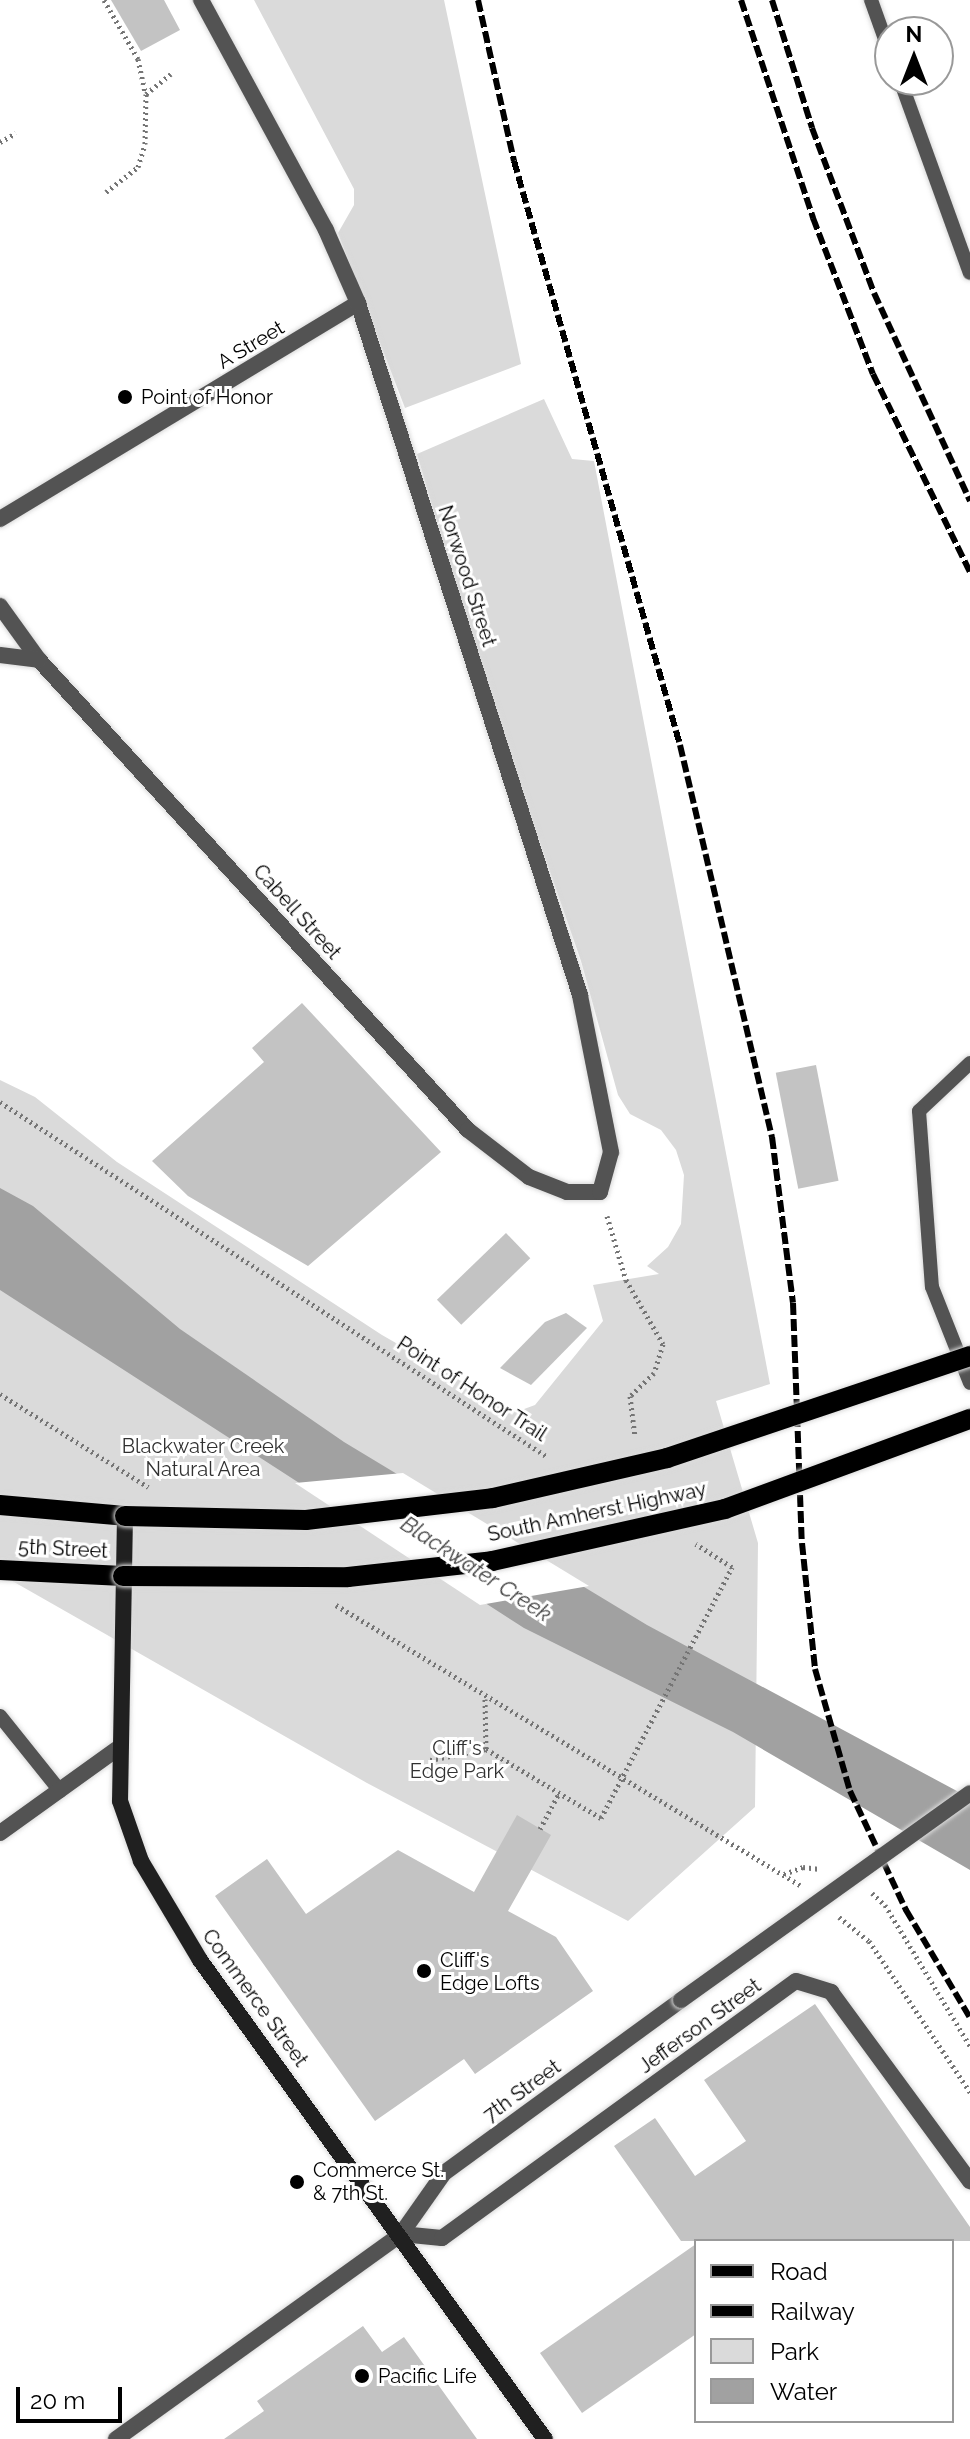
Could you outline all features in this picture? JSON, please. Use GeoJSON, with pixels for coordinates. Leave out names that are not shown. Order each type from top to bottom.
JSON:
{"type":"FeatureCollection","features":[{"type":"Feature","properties":{"kind":"main road","name":"South Amherst Highway"},"geometry":{"type":"LineString","coordinates":[[125,1516],[306,1520],[493,1498],[667,1458],[970,1356]]}},
{"type":"Feature","properties":{"kind":"main road","name":"South Amherst Highway"},"geometry":{"type":"LineString","coordinates":[[123,1576],[348,1577],[492,1561],[725,1509],[970,1419]]}},
{"type":"Feature","properties":{"kind":"main road","name":"5th Street"},"geometry":{"type":"LineString","coordinates":[[0,1505],[125,1516]]}},
{"type":"Feature","properties":{"kind":"main road","name":"5th Street"},"geometry":{"type":"LineString","coordinates":[[0,1570],[123,1576]]}},
{"type":"Feature","properties":{"kind":"street","name":"Norwood Street"},"geometry":{"type":"LineString","coordinates":[[201,0],[317,213],[358,303],[580,995],[611,1152],[600,1192]]}},
{"type":"Feature","properties":{"kind":"street","name":"A Street"},"geometry":{"type":"LineString","coordinates":[[0,519],[358,303]]}},
{"type":"Feature","properties":{"kind":"street","name":"Cabell Street"},"geometry":{"type":"LineString","coordinates":[[0,606],[39,660],[468,1130],[529,1177],[567,1192],[600,1192]]}},
{"type":"Feature","properties":{"kind":"street"},"geometry":{"type":"LineString","coordinates":[[0,655],[39,660]]}},
{"type":"Feature","properties":{"kind":"street","name":"Commerce Street"},"geometry":{"type":"LineString","coordinates":[[125,1516],[117,1749],[120,1801],[141,1861],[200,1960],[401,2234],[545,2439]]}},
{"type":"Feature","properties":{"kind":"street"},"geometry":{"type":"LineString","coordinates":[[0,1833],[117,1749]]}},
{"type":"Feature","properties":{"kind":"street","name":"7th Street"},"geometry":{"type":"LineString","coordinates":[[116,2439],[401,2234],[444,2173],[970,1793]]}},
{"type":"Feature","properties":{"kind":"street","name":"Jefferson Street"},"geometry":{"type":"LineString","coordinates":[[401,2234],[442,2238],[796,1981],[831,1992],[970,2181]]}},
{"type":"Feature","properties":{"kind":"lane"},"geometry":{"type":"LineString","coordinates":[[906,96],[970,273]]}},
{"type":"Feature","properties":{"kind":"lane"},"geometry":{"type":"LineString","coordinates":[[970,1063],[919,1111],[932,1287],[970,1383]]}},
{"type":"Feature","properties":{"kind":"lane"},"geometry":{"type":"LineString","coordinates":[[0,1716],[60,1791]]}},
{"type":"Feature","properties":{"kind":"path"},"geometry":{"type":"LineString","coordinates":[[104,0],[138,59],[146,94],[143,157],[125,180],[106,192]]}},
{"type":"Feature","properties":{"kind":"path"},"geometry":{"type":"LineString","coordinates":[[146,94],[171,74]]}},
{"type":"Feature","properties":{"kind":"path"},"geometry":{"type":"LineString","coordinates":[[0,142],[16,133]]}},
{"type":"Feature","properties":{"kind":"path","name":"Point of Honor Trail"},"geometry":{"type":"LineString","coordinates":[[0,1102],[548,1457]]}},
{"type":"Feature","properties":{"kind":"path"},"geometry":{"type":"LineString","coordinates":[[600,1192],[626,1280],[663,1344],[654,1373],[630,1396],[636,1453]]}},
{"type":"Feature","properties":{"kind":"path"},"geometry":{"type":"LineString","coordinates":[[430,1760],[486,1749],[601,1818],[625,1778],[725,1581]]}},
{"type":"Feature","properties":{"kind":"path"},"geometry":{"type":"LineString","coordinates":[[485,1698],[486,1749]]}},
{"type":"Feature","properties":{"kind":"path"},"geometry":{"type":"LineString","coordinates":[[625,1778],[809,1893]]}},
{"type":"Feature","properties":{"kind":"path"},"geometry":{"type":"LineString","coordinates":[[540,1829],[559,1794]]}},
{"type":"Feature","properties":{"kind":"path"},"geometry":{"type":"LineString","coordinates":[[783,1874],[803,1867],[833,1870]]}},
{"type":"Feature","properties":{"kind":"path"},"geometry":{"type":"LineString","coordinates":[[863,1884],[885,1905],[970,2046]]}},
{"type":"Feature","properties":{"kind":"path"},"geometry":{"type":"LineString","coordinates":[[833,1912],[869,1941],[938,2039],[970,2092]]}},
{"type":"Feature","properties":{"kind":"green space"},"geometry":{"type":"Polygon","coordinates":[[[254,0],[444,0],[521,364],[405,408],[338,233],[354,205],[354,189],[254,0]]]}},
{"type":"Feature","properties":{"kind":"green space","name":"Blackwater Creek Natural Area"},"geometry":{"type":"Polygon","coordinates":[[[544,399],[572,459],[594,461],[770,1384],[716,1401],[758,1543],[755,1807],[628,1921],[367,1783],[0,1574],[0,1080],[35,1097],[117,1162],[382,1335],[516,1412],[535,1405],[603,1321],[593,1285],[659,1274],[647,1266],[668,1247],[681,1224],[684,1175],[676,1150],[661,1130],[630,1114],[618,1095],[581,961],[483,678],[417,454],[544,399]]]}},
{"type":"Feature","properties":{"kind":"water","name":"Blackwater Creek"},"geometry":{"type":"Polygon","coordinates":[[[0,1188],[33,1206],[180,1329],[344,1442],[647,1625],[970,1798],[970,1870],[733,1732],[524,1628],[0,1290],[0,1188]]]}},
{"type":"Feature","properties":{"kind":"pier"},"geometry":{"type":"Polygon","coordinates":[[[403,1473],[589,1586],[480,1605],[295,1483],[403,1473]]]}},
{"type":"Feature","properties":{"kind":"building"},"geometry":{"type":"Polygon","coordinates":[[[111,0],[164,0],[180,30],[141,51],[111,0]]]}},
{"type":"Feature","properties":{"kind":"building"},"geometry":{"type":"Polygon","coordinates":[[[302,1003],[441,1152],[308,1266],[188,1196],[152,1161],[264,1062],[252,1048],[302,1003]]]}},
{"type":"Feature","properties":{"kind":"building"},"geometry":{"type":"Polygon","coordinates":[[[816,1065],[839,1181],[798,1189],[776,1073],[816,1065]]]}},
{"type":"Feature","properties":{"kind":"building"},"geometry":{"type":"Polygon","coordinates":[[[506,1233],[530,1258],[461,1325],[437,1300],[506,1233]]]}},
{"type":"Feature","properties":{"kind":"building"},"geometry":{"type":"Polygon","coordinates":[[[566,1313],[587,1328],[531,1385],[500,1368],[545,1322],[566,1313]]]}},
{"type":"Feature","properties":{"kind":"building","name":"Cliff's Edge Lofts"},"geometry":{"type":"Polygon","coordinates":[[[517,1815],[551,1835],[508,1911],[556,1937],[593,1991],[475,2074],[464,2059],[375,2121],[215,1896],[267,1859],[306,1914],[398,1850],[474,1892],[517,1815]]]}},
{"type":"Feature","properties":{"kind":"building"},"geometry":{"type":"Polygon","coordinates":[[[815,2004],[970,2227],[970,2241],[681,2241],[614,2146],[655,2118],[695,2176],[746,2141],[704,2080],[815,2004]]]}},
{"type":"Feature","properties":{"kind":"building"},"geometry":{"type":"Polygon","coordinates":[[[694,2245],[694,2335],[582,2413],[540,2353],[694,2245]]]}},
{"type":"Feature","properties":{"kind":"building","name":"Pacific Life"},"geometry":{"type":"Polygon","coordinates":[[[363,2326],[382,2352],[404,2337],[477,2439],[224,2439],[264,2411],[257,2401],[363,2326]]]}},
{"type":"Feature","properties":{"kind":"railway"},"geometry":{"type":"LineString","coordinates":[[478,0],[514,161],[680,745],[772,1137],[793,1303],[802,1543],[815,1669],[850,1791],[906,1910],[970,2018]]}},
{"type":"Feature","properties":{"kind":"railway"},"geometry":{"type":"LineString","coordinates":[[741,0],[813,218],[873,374],[970,572]]}},
{"type":"Feature","properties":{"kind":"railway"},"geometry":{"type":"LineString","coordinates":[[772,0],[812,128],[874,293],[970,501]]}},
{"type":"Feature","properties":{"kind":"place","name":"Point of Honor"},"geometry":{"type":"Point","coordinates":[125,397]}},
{"type":"Feature","properties":{"kind":"place","name":"Cliff's Edge Lofts"},"geometry":{"type":"Point","coordinates":[424,1971]}},
{"type":"Feature","properties":{"kind":"place","name":"Commerce St. & 7th St."},"geometry":{"type":"Point","coordinates":[297,2182]}},
{"type":"Feature","properties":{"kind":"place","name":"Pacific Life"},"geometry":{"type":"Point","coordinates":[362,2376]}},
{"type":"Feature","properties":{"kind":"park label","name":"Cliff's Edge Park"},"geometry":{"type":"Point","coordinates":[457,1760]}}]}
